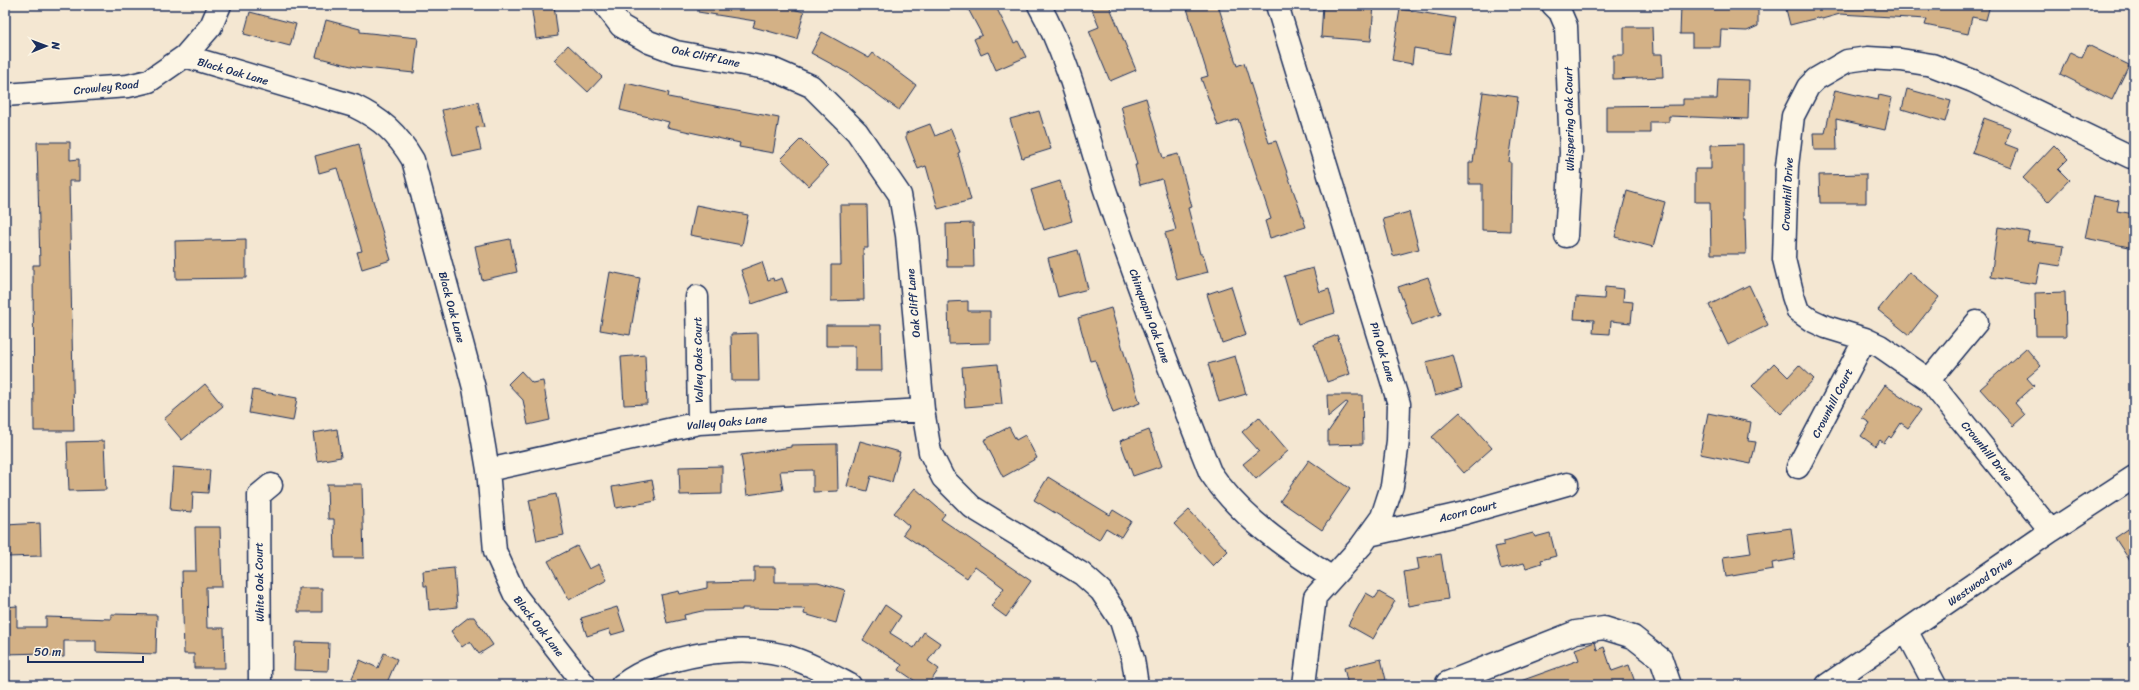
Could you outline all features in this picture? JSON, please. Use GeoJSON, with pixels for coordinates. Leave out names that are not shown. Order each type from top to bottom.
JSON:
{"type":"FeatureCollection","features":[{"type":"Feature","properties":{"kind":"street","name":"Crowley Road"},"geometry":{"type":"LineString","coordinates":[[5,96],[128,86],[149,82],[185,56],[211,26],[220,5]]}},
{"type":"Feature","properties":{"kind":"street","name":"Oak Cliff Lane"},"geometry":{"type":"LineString","coordinates":[[605,5],[621,26],[649,42],[676,52],[772,69],[811,86],[857,132],[900,195],[907,235],[923,410],[930,452],[943,478],[972,507],[1082,574],[1101,591],[1121,621],[1133,659],[1137,685]]}},
{"type":"Feature","properties":{"kind":"street","name":"Chinquapin Oak Lane"},"geometry":{"type":"LineString","coordinates":[[1039,5],[1058,43],[1105,191],[1154,330],[1210,472],[1220,486],[1259,528],[1332,578]]}},
{"type":"Feature","properties":{"kind":"street","name":"Pin Oak Lane"},"geometry":{"type":"LineString","coordinates":[[1277,5],[1399,404],[1398,442],[1392,486],[1382,517],[1369,535],[1315,597],[1304,685]]}},
{"type":"Feature","properties":{"kind":"street","name":"Whispering Oak Court"},"geometry":{"type":"LineString","coordinates":[[1553,5],[1560,12],[1566,26],[1571,152],[1566,236]]}},
{"type":"Feature","properties":{"kind":"street","name":"Black Oak Lane"},"geometry":{"type":"LineString","coordinates":[[185,56],[354,106],[373,115],[401,140],[413,160],[474,388],[488,470],[495,551],[514,595],[585,685]]}},
{"type":"Feature","properties":{"kind":"street","name":"Crownhill Drive"},"geometry":{"type":"LineString","coordinates":[[2051,531],[1929,380],[1880,346],[1865,338],[1826,327],[1811,320],[1798,311],[1784,259],[1787,166],[1793,116],[1808,87],[1816,79],[1846,61],[1868,58],[1901,60],[1932,65],[1972,81],[2131,156]]}},
{"type":"Feature","properties":{"kind":"street","name":"Valley Oaks Court"},"geometry":{"type":"LineString","coordinates":[[696,297],[700,423]]}},
{"type":"Feature","properties":{"kind":"street"},"geometry":{"type":"LineString","coordinates":[[1929,380],[1977,322]]}},
{"type":"Feature","properties":{"kind":"street","name":"Crownhill Court"},"geometry":{"type":"LineString","coordinates":[[1798,467],[1865,338]]}},
{"type":"Feature","properties":{"kind":"street","name":"Valley Oaks Lane"},"geometry":{"type":"LineString","coordinates":[[488,470],[700,423],[923,410]]}},
{"type":"Feature","properties":{"kind":"street","name":"Westwood Drive"},"geometry":{"type":"LineString","coordinates":[[1827,685],[1907,632],[2051,531],[2134,478]]}},
{"type":"Feature","properties":{"kind":"street","name":"Acorn Court"},"geometry":{"type":"LineString","coordinates":[[1369,535],[1465,513],[1567,484]]}},
{"type":"Feature","properties":{"kind":"street","name":"White Oak Court"},"geometry":{"type":"LineString","coordinates":[[260,685],[259,495],[271,485]]}},
{"type":"Feature","properties":{"kind":"street"},"geometry":{"type":"LineString","coordinates":[[1447,683],[1576,632],[1604,628],[1633,637],[1661,659],[1670,685]]}},
{"type":"Feature","properties":{"kind":"street"},"geometry":{"type":"LineString","coordinates":[[1907,632],[1935,685]]}},
{"type":"Feature","properties":{"kind":"street"},"geometry":{"type":"LineString","coordinates":[[622,685],[631,678],[662,663],[700,654],[748,652],[785,656],[820,668],[850,685]]}},
{"type":"Feature","properties":{"kind":"building"},"geometry":{"type":"Polygon","coordinates":[[[531,5],[554,5],[558,36],[536,39],[531,5]]]}},
{"type":"Feature","properties":{"kind":"building"},"geometry":{"type":"Polygon","coordinates":[[[698,5],[778,5],[804,12],[797,39],[753,27],[755,21],[698,12],[698,5]]]}},
{"type":"Feature","properties":{"kind":"building"},"geometry":{"type":"Polygon","coordinates":[[[966,5],[995,5],[1014,43],[1018,41],[1026,57],[996,70],[988,52],[981,55],[974,39],[982,35],[966,5]]]}},
{"type":"Feature","properties":{"kind":"building"},"geometry":{"type":"Polygon","coordinates":[[[1090,5],[1109,5],[1136,70],[1110,81],[1089,31],[1099,27],[1090,5]]]}},
{"type":"Feature","properties":{"kind":"building"},"geometry":{"type":"Polygon","coordinates":[[[1186,5],[1218,5],[1237,66],[1244,63],[1269,143],[1276,141],[1306,227],[1270,238],[1265,221],[1271,219],[1238,119],[1218,126],[1201,78],[1208,76],[1186,5]]]}},
{"type":"Feature","properties":{"kind":"building"},"geometry":{"type":"Polygon","coordinates":[[[1323,5],[1374,5],[1371,41],[1321,37],[1323,5]]]}},
{"type":"Feature","properties":{"kind":"building"},"geometry":{"type":"Polygon","coordinates":[[[1681,5],[1755,5],[1758,11],[1758,26],[1747,31],[1721,30],[1720,47],[1692,47],[1692,34],[1680,34],[1681,5]]]}},
{"type":"Feature","properties":{"kind":"building"},"geometry":{"type":"Polygon","coordinates":[[[1785,5],[1990,5],[1986,20],[1972,17],[1968,34],[1925,25],[1927,19],[1840,14],[1790,25],[1785,5]]]}},
{"type":"Feature","properties":{"kind":"building"},"geometry":{"type":"Polygon","coordinates":[[[1400,9],[1455,18],[1449,54],[1414,48],[1412,64],[1392,60],[1400,9]]]}},
{"type":"Feature","properties":{"kind":"building"},"geometry":{"type":"Polygon","coordinates":[[[250,12],[296,24],[290,46],[244,34],[250,12]]]}},
{"type":"Feature","properties":{"kind":"building"},"geometry":{"type":"Polygon","coordinates":[[[326,20],[360,29],[360,32],[418,38],[414,73],[355,67],[316,57],[326,20]]]}},
{"type":"Feature","properties":{"kind":"building"},"geometry":{"type":"Polygon","coordinates":[[[1624,27],[1652,27],[1653,54],[1662,54],[1663,77],[1613,79],[1613,55],[1624,55],[1624,27]]]}},
{"type":"Feature","properties":{"kind":"building"},"geometry":{"type":"Polygon","coordinates":[[[822,32],[869,58],[873,53],[916,85],[899,110],[848,73],[811,53],[822,32]]]}},
{"type":"Feature","properties":{"kind":"building"},"geometry":{"type":"Polygon","coordinates":[[[568,45],[602,77],[588,92],[554,60],[568,45]]]}},
{"type":"Feature","properties":{"kind":"building"},"geometry":{"type":"Polygon","coordinates":[[[2088,45],[2129,65],[2112,100],[2060,74],[2070,52],[2082,58],[2088,45]]]}},
{"type":"Feature","properties":{"kind":"building"},"geometry":{"type":"Polygon","coordinates":[[[1718,79],[1749,80],[1748,119],[1669,116],[1669,122],[1650,122],[1650,133],[1606,133],[1606,106],[1683,105],[1683,99],[1717,99],[1718,79]]]}},
{"type":"Feature","properties":{"kind":"building"},"geometry":{"type":"Polygon","coordinates":[[[626,83],[669,93],[668,97],[779,118],[773,153],[739,147],[740,143],[667,127],[669,122],[620,110],[626,83]]]}},
{"type":"Feature","properties":{"kind":"building"},"geometry":{"type":"Polygon","coordinates":[[[1907,89],[1951,101],[1945,122],[1902,109],[1907,89]]]}},
{"type":"Feature","properties":{"kind":"building"},"geometry":{"type":"Polygon","coordinates":[[[1835,90],[1878,100],[1879,95],[1892,98],[1885,130],[1836,119],[1837,150],[1814,150],[1813,133],[1825,133],[1835,90]]]}},
{"type":"Feature","properties":{"kind":"building"},"geometry":{"type":"Polygon","coordinates":[[[1483,92],[1518,97],[1509,162],[1511,162],[1510,231],[1482,230],[1482,184],[1469,184],[1469,162],[1473,162],[1483,92]]]}},
{"type":"Feature","properties":{"kind":"building"},"geometry":{"type":"Polygon","coordinates":[[[1146,98],[1163,158],[1178,154],[1192,207],[1188,208],[1200,254],[1203,254],[1208,272],[1177,280],[1165,233],[1176,230],[1162,179],[1140,185],[1135,165],[1137,165],[1121,106],[1146,98]]]}},
{"type":"Feature","properties":{"kind":"building"},"geometry":{"type":"Polygon","coordinates":[[[478,102],[484,127],[476,128],[481,150],[453,156],[442,110],[478,102]]]}},
{"type":"Feature","properties":{"kind":"building"},"geometry":{"type":"Polygon","coordinates":[[[1039,111],[1051,149],[1022,158],[1010,119],[1039,111]]]}},
{"type":"Feature","properties":{"kind":"building"},"geometry":{"type":"Polygon","coordinates":[[[1984,118],[2011,128],[2005,144],[2018,149],[2011,167],[1972,153],[1984,118]]]}},
{"type":"Feature","properties":{"kind":"building"},"geometry":{"type":"Polygon","coordinates":[[[930,124],[935,136],[951,129],[960,152],[958,153],[971,200],[938,209],[926,166],[918,169],[906,138],[906,133],[930,124]]]}},
{"type":"Feature","properties":{"kind":"building"},"geometry":{"type":"Polygon","coordinates":[[[801,139],[828,166],[809,186],[781,159],[801,139]]]}},
{"type":"Feature","properties":{"kind":"building"},"geometry":{"type":"Polygon","coordinates":[[[37,142],[70,142],[70,160],[79,159],[79,181],[69,181],[74,431],[34,431],[33,265],[40,265],[37,142]]]}},
{"type":"Feature","properties":{"kind":"building"},"geometry":{"type":"Polygon","coordinates":[[[359,144],[368,184],[391,260],[362,269],[357,252],[362,251],[337,168],[319,173],[315,156],[359,144]]]}},
{"type":"Feature","properties":{"kind":"building"},"geometry":{"type":"Polygon","coordinates":[[[1743,144],[1743,219],[1745,219],[1746,254],[1711,254],[1710,202],[1695,202],[1695,169],[1711,169],[1711,145],[1743,144]]]}},
{"type":"Feature","properties":{"kind":"building"},"geometry":{"type":"Polygon","coordinates":[[[2054,145],[2068,159],[2058,169],[2069,180],[2048,202],[2023,178],[2054,145]]]}},
{"type":"Feature","properties":{"kind":"building"},"geometry":{"type":"Polygon","coordinates":[[[1866,174],[1866,203],[1820,203],[1819,175],[1866,174]]]}},
{"type":"Feature","properties":{"kind":"building"},"geometry":{"type":"Polygon","coordinates":[[[1060,181],[1072,221],[1044,230],[1031,190],[1060,181]]]}},
{"type":"Feature","properties":{"kind":"building"},"geometry":{"type":"Polygon","coordinates":[[[1627,191],[1665,202],[1653,247],[1615,237],[1627,191]]]}},
{"type":"Feature","properties":{"kind":"building"},"geometry":{"type":"Polygon","coordinates":[[[2094,196],[2119,201],[2117,211],[2134,214],[2134,248],[2085,238],[2094,196]]]}},
{"type":"Feature","properties":{"kind":"building"},"geometry":{"type":"Polygon","coordinates":[[[696,205],[748,215],[742,245],[690,235],[696,205]]]}},
{"type":"Feature","properties":{"kind":"building"},"geometry":{"type":"Polygon","coordinates":[[[840,205],[867,205],[868,248],[863,248],[864,300],[831,301],[831,265],[841,265],[840,205]]]}},
{"type":"Feature","properties":{"kind":"building"},"geometry":{"type":"Polygon","coordinates":[[[1409,212],[1419,249],[1393,256],[1383,219],[1409,212]]]}},
{"type":"Feature","properties":{"kind":"building"},"geometry":{"type":"Polygon","coordinates":[[[973,223],[974,267],[947,267],[946,224],[973,223]]]}},
{"type":"Feature","properties":{"kind":"building"},"geometry":{"type":"Polygon","coordinates":[[[1998,227],[2029,232],[2027,241],[2064,246],[2061,266],[2040,263],[2036,284],[1991,277],[1998,227]]]}},
{"type":"Feature","properties":{"kind":"building"},"geometry":{"type":"Polygon","coordinates":[[[246,239],[246,278],[176,279],[175,241],[246,239]]]}},
{"type":"Feature","properties":{"kind":"building"},"geometry":{"type":"Polygon","coordinates":[[[510,239],[517,272],[482,280],[475,246],[510,239]]]}},
{"type":"Feature","properties":{"kind":"building"},"geometry":{"type":"Polygon","coordinates":[[[1078,250],[1088,289],[1058,297],[1048,258],[1078,250]]]}},
{"type":"Feature","properties":{"kind":"building"},"geometry":{"type":"Polygon","coordinates":[[[762,262],[768,280],[773,278],[774,281],[782,278],[787,292],[752,304],[741,270],[762,262]]]}},
{"type":"Feature","properties":{"kind":"building"},"geometry":{"type":"Polygon","coordinates":[[[1313,268],[1320,292],[1329,289],[1335,313],[1298,324],[1284,276],[1313,268]]]}},
{"type":"Feature","properties":{"kind":"building"},"geometry":{"type":"Polygon","coordinates":[[[610,272],[640,278],[630,335],[600,330],[610,272]]]}},
{"type":"Feature","properties":{"kind":"building"},"geometry":{"type":"Polygon","coordinates":[[[1909,272],[1939,297],[1909,335],[1878,310],[1909,272]]]}},
{"type":"Feature","properties":{"kind":"building"},"geometry":{"type":"Polygon","coordinates":[[[1428,277],[1441,314],[1412,325],[1398,287],[1428,277]]]}},
{"type":"Feature","properties":{"kind":"building"},"geometry":{"type":"Polygon","coordinates":[[[1749,285],[1768,325],[1728,345],[1709,305],[1749,285]]]}},
{"type":"Feature","properties":{"kind":"building"},"geometry":{"type":"Polygon","coordinates":[[[1231,286],[1246,335],[1222,343],[1207,294],[1231,286]]]}},
{"type":"Feature","properties":{"kind":"building"},"geometry":{"type":"Polygon","coordinates":[[[1605,287],[1624,289],[1623,301],[1633,302],[1631,323],[1611,321],[1610,334],[1593,333],[1594,320],[1574,319],[1576,297],[1604,299],[1605,287]]]}},
{"type":"Feature","properties":{"kind":"building"},"geometry":{"type":"Polygon","coordinates":[[[2065,292],[2066,336],[2036,336],[2035,293],[2065,292]]]}},
{"type":"Feature","properties":{"kind":"building"},"geometry":{"type":"Polygon","coordinates":[[[968,301],[968,311],[990,311],[990,343],[949,344],[948,302],[968,301]]]}},
{"type":"Feature","properties":{"kind":"building"},"geometry":{"type":"Polygon","coordinates":[[[1111,308],[1140,403],[1113,413],[1095,360],[1090,361],[1078,318],[1111,308]]]}},
{"type":"Feature","properties":{"kind":"building"},"geometry":{"type":"Polygon","coordinates":[[[826,325],[881,325],[882,371],[855,371],[855,346],[826,346],[826,325]]]}},
{"type":"Feature","properties":{"kind":"building"},"geometry":{"type":"Polygon","coordinates":[[[758,333],[759,381],[732,381],[731,334],[758,333]]]}},
{"type":"Feature","properties":{"kind":"building"},"geometry":{"type":"Polygon","coordinates":[[[1337,335],[1350,374],[1327,382],[1314,344],[1337,335]]]}},
{"type":"Feature","properties":{"kind":"building"},"geometry":{"type":"Polygon","coordinates":[[[2026,348],[2041,366],[2027,378],[2034,386],[2015,403],[2025,415],[2013,426],[1980,389],[2026,348]]]}},
{"type":"Feature","properties":{"kind":"building"},"geometry":{"type":"Polygon","coordinates":[[[645,355],[647,404],[624,405],[621,357],[645,355]]]}},
{"type":"Feature","properties":{"kind":"building"},"geometry":{"type":"Polygon","coordinates":[[[1453,355],[1462,388],[1435,396],[1426,362],[1453,355]]]}},
{"type":"Feature","properties":{"kind":"building"},"geometry":{"type":"Polygon","coordinates":[[[1235,356],[1246,394],[1219,402],[1208,364],[1235,356]]]}},
{"type":"Feature","properties":{"kind":"building"},"geometry":{"type":"Polygon","coordinates":[[[1774,363],[1788,377],[1799,365],[1814,379],[1781,414],[1752,386],[1774,363]]]}},
{"type":"Feature","properties":{"kind":"building"},"geometry":{"type":"Polygon","coordinates":[[[998,364],[1002,404],[965,407],[962,367],[998,364]]]}},
{"type":"Feature","properties":{"kind":"building"},"geometry":{"type":"Polygon","coordinates":[[[521,371],[532,383],[543,381],[550,420],[528,425],[523,400],[508,384],[521,371]]]}},
{"type":"Feature","properties":{"kind":"building"},"geometry":{"type":"Polygon","coordinates":[[[205,384],[223,406],[182,440],[164,419],[205,384]]]}},
{"type":"Feature","properties":{"kind":"building"},"geometry":{"type":"Polygon","coordinates":[[[1885,385],[1921,410],[1908,428],[1901,423],[1891,438],[1889,436],[1884,443],[1880,440],[1875,446],[1861,436],[1870,423],[1862,418],[1885,385]]]}},
{"type":"Feature","properties":{"kind":"building"},"geometry":{"type":"Polygon","coordinates":[[[253,390],[297,398],[293,421],[249,413],[253,390]]]}},
{"type":"Feature","properties":{"kind":"building"},"geometry":{"type":"Polygon","coordinates":[[[1327,395],[1362,395],[1363,444],[1328,445],[1328,432],[1348,403],[1346,402],[1328,417],[1327,395]]]}},
{"type":"Feature","properties":{"kind":"building"},"geometry":{"type":"Polygon","coordinates":[[[1460,412],[1492,448],[1464,473],[1432,437],[1460,412]]]}},
{"type":"Feature","properties":{"kind":"building"},"geometry":{"type":"Polygon","coordinates":[[[1708,413],[1751,422],[1748,441],[1756,442],[1751,464],[1700,454],[1708,413]]]}},
{"type":"Feature","properties":{"kind":"building"},"geometry":{"type":"Polygon","coordinates":[[[1259,417],[1288,451],[1256,479],[1243,464],[1259,451],[1242,432],[1259,417]]]}},
{"type":"Feature","properties":{"kind":"building"},"geometry":{"type":"Polygon","coordinates":[[[1009,427],[1016,440],[1025,435],[1037,458],[1003,477],[984,440],[1009,427]]]}},
{"type":"Feature","properties":{"kind":"building"},"geometry":{"type":"Polygon","coordinates":[[[337,429],[341,457],[317,461],[313,433],[337,429]]]}},
{"type":"Feature","properties":{"kind":"building"},"geometry":{"type":"Polygon","coordinates":[[[1149,430],[1162,466],[1133,476],[1120,441],[1149,430]]]}},
{"type":"Feature","properties":{"kind":"building"},"geometry":{"type":"Polygon","coordinates":[[[104,441],[106,490],[69,491],[67,442],[104,441]]]}},
{"type":"Feature","properties":{"kind":"building"},"geometry":{"type":"Polygon","coordinates":[[[860,441],[900,452],[892,482],[871,476],[867,491],[847,486],[860,441]]]}},
{"type":"Feature","properties":{"kind":"building"},"geometry":{"type":"Polygon","coordinates":[[[837,444],[838,491],[813,492],[813,470],[780,471],[783,490],[747,495],[741,455],[791,447],[791,445],[837,444]]]}},
{"type":"Feature","properties":{"kind":"building"},"geometry":{"type":"Polygon","coordinates":[[[1309,460],[1350,489],[1322,530],[1280,501],[1309,460]]]}},
{"type":"Feature","properties":{"kind":"building"},"geometry":{"type":"Polygon","coordinates":[[[722,466],[722,494],[680,495],[679,467],[722,466]]]}},
{"type":"Feature","properties":{"kind":"building"},"geometry":{"type":"Polygon","coordinates":[[[173,467],[210,470],[208,493],[193,492],[192,512],[170,510],[173,467]]]}},
{"type":"Feature","properties":{"kind":"building"},"geometry":{"type":"Polygon","coordinates":[[[1048,477],[1110,515],[1113,510],[1131,521],[1121,537],[1106,528],[1099,540],[1034,500],[1048,477]]]}},
{"type":"Feature","properties":{"kind":"building"},"geometry":{"type":"Polygon","coordinates":[[[652,480],[656,501],[616,508],[612,487],[652,480]]]}},
{"type":"Feature","properties":{"kind":"building"},"geometry":{"type":"Polygon","coordinates":[[[327,484],[362,484],[364,558],[335,558],[334,519],[328,519],[327,484]]]}},
{"type":"Feature","properties":{"kind":"building"},"geometry":{"type":"Polygon","coordinates":[[[915,488],[945,514],[941,519],[1031,581],[1006,617],[991,606],[1004,588],[975,566],[967,578],[903,534],[909,526],[894,513],[915,488]]]}},
{"type":"Feature","properties":{"kind":"building"},"geometry":{"type":"Polygon","coordinates":[[[556,494],[564,535],[537,541],[529,500],[556,494]]]}},
{"type":"Feature","properties":{"kind":"building"},"geometry":{"type":"Polygon","coordinates":[[[1189,510],[1228,551],[1213,566],[1174,524],[1189,510]]]}},
{"type":"Feature","properties":{"kind":"building"},"geometry":{"type":"Polygon","coordinates":[[[40,523],[41,556],[7,557],[6,525],[40,523]]]}},
{"type":"Feature","properties":{"kind":"building"},"geometry":{"type":"Polygon","coordinates":[[[2134,525],[2134,567],[2115,538],[2134,525]]]}},
{"type":"Feature","properties":{"kind":"building"},"geometry":{"type":"Polygon","coordinates":[[[195,527],[220,527],[222,587],[206,587],[207,628],[224,628],[225,668],[194,668],[194,654],[184,654],[182,571],[196,571],[195,527]]]}},
{"type":"Feature","properties":{"kind":"building"},"geometry":{"type":"Polygon","coordinates":[[[1791,528],[1795,559],[1772,563],[1773,569],[1726,577],[1723,557],[1751,553],[1748,534],[1791,528]]]}},
{"type":"Feature","properties":{"kind":"building"},"geometry":{"type":"Polygon","coordinates":[[[1533,533],[1535,537],[1550,533],[1556,556],[1541,560],[1542,563],[1526,568],[1524,563],[1501,569],[1495,547],[1504,545],[1504,541],[1533,533]]]}},
{"type":"Feature","properties":{"kind":"building"},"geometry":{"type":"Polygon","coordinates":[[[577,546],[589,569],[599,564],[607,580],[569,600],[548,561],[577,546]]]}},
{"type":"Feature","properties":{"kind":"building"},"geometry":{"type":"Polygon","coordinates":[[[1441,554],[1448,599],[1409,606],[1404,572],[1419,569],[1417,558],[1441,554]]]}},
{"type":"Feature","properties":{"kind":"building"},"geometry":{"type":"Polygon","coordinates":[[[754,567],[775,567],[775,582],[818,582],[845,590],[836,623],[804,614],[805,609],[742,608],[742,610],[702,611],[684,615],[685,619],[667,623],[661,595],[679,591],[680,594],[707,588],[707,583],[754,582],[754,567]]]}},
{"type":"Feature","properties":{"kind":"building"},"geometry":{"type":"Polygon","coordinates":[[[454,568],[457,607],[429,610],[427,586],[424,586],[423,571],[454,568]]]}},
{"type":"Feature","properties":{"kind":"building"},"geometry":{"type":"Polygon","coordinates":[[[298,588],[322,588],[322,612],[298,612],[298,588]]]}},
{"type":"Feature","properties":{"kind":"building"},"geometry":{"type":"Polygon","coordinates":[[[1379,592],[1395,601],[1373,639],[1348,625],[1366,593],[1375,598],[1379,592]]]}},
{"type":"Feature","properties":{"kind":"building"},"geometry":{"type":"Polygon","coordinates":[[[885,605],[901,616],[890,633],[914,648],[924,632],[940,643],[928,661],[939,669],[928,685],[921,685],[899,670],[902,665],[863,640],[885,605]]]}},
{"type":"Feature","properties":{"kind":"building"},"geometry":{"type":"Polygon","coordinates":[[[17,606],[17,627],[46,627],[46,617],[111,619],[111,614],[157,615],[156,654],[96,652],[96,641],[64,641],[64,657],[46,656],[46,653],[5,654],[5,607],[17,606]]]}},
{"type":"Feature","properties":{"kind":"building"},"geometry":{"type":"Polygon","coordinates":[[[617,607],[625,631],[611,635],[609,629],[587,636],[581,618],[617,607]]]}},
{"type":"Feature","properties":{"kind":"building"},"geometry":{"type":"Polygon","coordinates":[[[469,617],[474,617],[493,645],[479,654],[470,641],[462,647],[451,631],[469,617]]]}},
{"type":"Feature","properties":{"kind":"building"},"geometry":{"type":"Polygon","coordinates":[[[295,642],[329,643],[328,671],[294,670],[295,642]]]}},
{"type":"Feature","properties":{"kind":"building"},"geometry":{"type":"Polygon","coordinates":[[[1595,642],[1597,650],[1604,647],[1612,671],[1629,665],[1636,685],[1515,685],[1515,683],[1579,660],[1575,649],[1595,642]]]}},
{"type":"Feature","properties":{"kind":"building"},"geometry":{"type":"Polygon","coordinates":[[[384,653],[397,659],[386,685],[349,685],[360,660],[378,668],[384,653]]]}},
{"type":"Feature","properties":{"kind":"building"},"geometry":{"type":"Polygon","coordinates":[[[1381,659],[1386,680],[1377,682],[1377,685],[1348,685],[1344,668],[1381,659]]]}}]}
